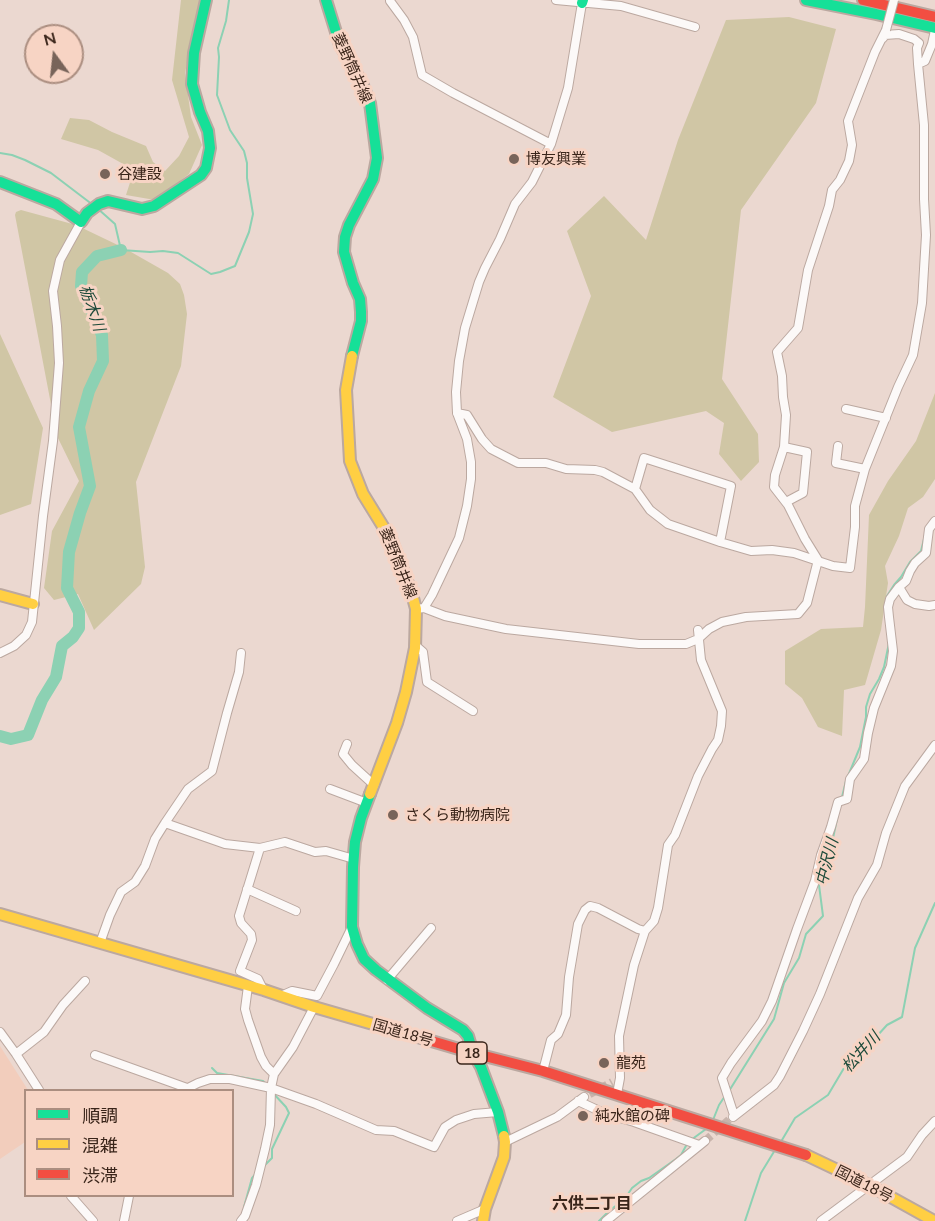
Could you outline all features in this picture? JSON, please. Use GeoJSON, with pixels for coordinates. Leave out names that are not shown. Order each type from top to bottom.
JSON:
{"type":"FeatureCollection","features":[{"type":"Feature","properties":{"kind":"main road"},"geometry":{"type":"LineString","coordinates":[[0,182],[56,204],[81,222],[93,208],[108,201],[142,209],[154,206],[201,175],[206,168],[210,148],[208,131],[192,84],[194,53],[206,0]]}},
{"type":"Feature","properties":{"kind":"main road","name":"菱野筒井線"},"geometry":{"type":"LineString","coordinates":[[326,0],[340,45],[362,83],[370,103],[377,158],[373,179],[345,237],[345,255],[360,299],[361,312],[346,390],[350,461],[363,494],[392,541],[412,594],[420,608],[406,692],[355,842],[352,927],[364,959],[387,980],[427,1008],[463,1029],[468,1036],[498,1112],[505,1142]]}},
{"type":"Feature","properties":{"kind":"main road"},"geometry":{"type":"LineString","coordinates":[[806,0],[932,23]]}},
{"type":"Feature","properties":{"kind":"main road"},"geometry":{"type":"LineString","coordinates":[[863,0],[932,23]]}},
{"type":"Feature","properties":{"kind":"main road"},"geometry":{"type":"LineString","coordinates":[[0,595],[33,604]]}},
{"type":"Feature","properties":{"kind":"main road","name":"国道18号"},"geometry":{"type":"LineString","coordinates":[[0,914],[473,1053],[543,1071],[799,1152],[869,1185],[934,1221]]}},
{"type":"Feature","properties":{"kind":"main road"},"geometry":{"type":"LineString","coordinates":[[483,1221],[485,1209],[504,1157],[505,1142]]}},
{"type":"Feature","properties":{"kind":"street"},"geometry":{"type":"LineString","coordinates":[[390,0],[413,36],[422,75],[550,144]]}},
{"type":"Feature","properties":{"kind":"street"},"geometry":{"type":"LineString","coordinates":[[556,0],[621,6],[695,27]]}},
{"type":"Feature","properties":{"kind":"street"},"geometry":{"type":"LineString","coordinates":[[583,2],[568,88],[550,144],[531,182],[515,204],[479,282],[465,328],[456,392],[457,413],[467,439],[471,462],[467,506],[459,538],[432,596],[420,608],[446,616],[518,631],[639,644],[686,644],[698,639],[709,629],[722,622],[746,617],[798,614],[807,603],[818,560],[786,502],[774,487],[775,475],[784,447],[786,415],[777,352],[798,328],[808,270],[829,207],[832,190],[840,180],[849,161],[852,145],[848,121],[886,30],[894,0]]}},
{"type":"Feature","properties":{"kind":"street"},"geometry":{"type":"LineString","coordinates":[[918,64],[925,61],[932,44],[932,23]]}},
{"type":"Feature","properties":{"kind":"street"},"geometry":{"type":"LineString","coordinates":[[457,413],[467,415],[491,449],[518,463],[546,463],[566,469],[603,472],[635,489],[650,510],[668,524],[751,551],[772,550],[794,553],[833,566],[850,568],[855,506],[865,469],[913,355],[922,303],[926,235],[924,125],[917,48],[919,43],[899,34],[885,35],[875,52]]}},
{"type":"Feature","properties":{"kind":"street"},"geometry":{"type":"LineString","coordinates":[[0,653],[14,646],[26,635],[32,622],[53,441],[59,363],[53,291],[60,260],[81,222]]}},
{"type":"Feature","properties":{"kind":"street"},"geometry":{"type":"LineString","coordinates":[[846,409],[886,418]]}},
{"type":"Feature","properties":{"kind":"street"},"geometry":{"type":"LineString","coordinates":[[838,446],[836,463],[865,469]]}},
{"type":"Feature","properties":{"kind":"street"},"geometry":{"type":"LineString","coordinates":[[784,447],[807,452],[803,493],[786,502]]}},
{"type":"Feature","properties":{"kind":"street"},"geometry":{"type":"LineString","coordinates":[[635,489],[644,458],[731,486],[720,542]]}},
{"type":"Feature","properties":{"kind":"street"},"geometry":{"type":"LineString","coordinates":[[935,520],[929,529],[926,553],[915,563],[888,607],[893,644],[891,666],[874,708],[864,759],[850,779],[847,799],[838,802],[821,855],[816,881],[772,1001],[762,1021],[722,1078],[732,1117],[774,1085],[788,1061],[820,994],[858,898],[877,866],[886,833],[905,786],[935,745]]}},
{"type":"Feature","properties":{"kind":"street"},"geometry":{"type":"LineString","coordinates":[[899,587],[907,600],[915,604],[935,605]]}},
{"type":"Feature","properties":{"kind":"street"},"geometry":{"type":"LineString","coordinates":[[617,1094],[620,1078],[619,1036],[634,965],[645,931],[654,921],[658,908],[668,845],[675,835],[698,776],[718,740],[721,726],[722,711],[701,660],[698,630]]}},
{"type":"Feature","properties":{"kind":"street"},"geometry":{"type":"LineString","coordinates":[[415,645],[423,652],[427,682],[473,711]]}},
{"type":"Feature","properties":{"kind":"street"},"geometry":{"type":"LineString","coordinates":[[100,943],[121,892],[135,882],[165,823],[188,789],[214,767],[242,653]]}},
{"type":"Feature","properties":{"kind":"street"},"geometry":{"type":"LineString","coordinates":[[347,744],[343,754],[374,785]]}},
{"type":"Feature","properties":{"kind":"street"},"geometry":{"type":"LineString","coordinates":[[330,789],[367,803]]}},
{"type":"Feature","properties":{"kind":"street"},"geometry":{"type":"LineString","coordinates":[[165,823],[225,844],[260,848],[285,842],[315,852],[326,851],[354,859]]}},
{"type":"Feature","properties":{"kind":"street"},"geometry":{"type":"LineString","coordinates":[[260,848],[239,916],[252,940],[240,971],[258,979],[264,990]]}},
{"type":"Feature","properties":{"kind":"street"},"geometry":{"type":"LineString","coordinates":[[247,889],[296,911]]}},
{"type":"Feature","properties":{"kind":"street"},"geometry":{"type":"LineString","coordinates":[[543,1071],[551,1040],[558,1034],[566,1015],[569,977],[578,924],[585,910],[590,906],[598,908],[645,931]]}},
{"type":"Feature","properties":{"kind":"street"},"geometry":{"type":"LineString","coordinates":[[281,996],[292,991],[317,996],[352,927]]}},
{"type":"Feature","properties":{"kind":"street"},"geometry":{"type":"LineString","coordinates":[[387,980],[431,928]]}},
{"type":"Feature","properties":{"kind":"street"},"geometry":{"type":"LineString","coordinates":[[16,1054],[44,1032],[63,1005],[85,981]]}},
{"type":"Feature","properties":{"kind":"street"},"geometry":{"type":"LineString","coordinates":[[248,986],[245,1009],[248,1020],[261,1057],[274,1074]]}},
{"type":"Feature","properties":{"kind":"street"},"geometry":{"type":"LineString","coordinates":[[241,1221],[256,1185],[265,1149],[270,1125],[271,1088],[274,1074],[293,1047],[314,1007]]}},
{"type":"Feature","properties":{"kind":"street"},"geometry":{"type":"LineString","coordinates":[[0,1032],[38,1089]]}},
{"type":"Feature","properties":{"kind":"street"},"geometry":{"type":"LineString","coordinates":[[95,1055],[185,1089],[210,1079],[230,1079],[271,1088],[316,1104],[376,1130],[394,1131],[434,1147],[445,1127],[456,1120],[474,1114],[498,1112]]}},
{"type":"Feature","properties":{"kind":"street"},"geometry":{"type":"LineString","coordinates":[[612,1082],[620,1078]]}},
{"type":"Feature","properties":{"kind":"street"},"geometry":{"type":"LineString","coordinates":[[505,1142],[557,1117],[581,1099],[606,1114],[699,1143],[606,1221]]}},
{"type":"Feature","properties":{"kind":"street"},"geometry":{"type":"LineString","coordinates":[[821,1221],[907,1157],[935,1121]]}},
{"type":"Feature","properties":{"kind":"street"},"geometry":{"type":"LineString","coordinates":[[71,1197],[93,1221]]}},
{"type":"Feature","properties":{"kind":"street"},"geometry":{"type":"LineString","coordinates":[[124,1221],[129,1197]]}},
{"type":"Feature","properties":{"kind":"street"},"geometry":{"type":"LineString","coordinates":[[458,1221],[485,1209]]}},
{"type":"Feature","properties":{"kind":"shaded area"},"geometry":{"type":"Polygon","coordinates":[[[181,0],[200,0],[185,73],[191,117],[202,145],[189,174],[155,200],[126,195],[134,170],[98,150],[61,139],[70,118],[89,120],[146,146],[153,162],[165,171],[179,156],[189,137],[172,80],[181,0]]]}},
{"type":"Feature","properties":{"kind":"shaded area"},"geometry":{"type":"Polygon","coordinates":[[[789,17],[836,29],[816,103],[741,210],[722,379],[758,434],[759,462],[741,481],[719,454],[724,423],[706,411],[612,432],[553,397],[591,296],[567,231],[604,196],[646,240],[678,140],[726,20],[789,17]]]}},
{"type":"Feature","properties":{"kind":"shaded area"},"geometry":{"type":"Polygon","coordinates":[[[21,210],[76,225],[124,248],[168,273],[180,284],[184,295],[187,314],[181,366],[136,482],[145,567],[141,584],[94,630],[78,594],[54,600],[44,588],[52,531],[79,481],[57,436],[15,215],[21,210]]]}},
{"type":"Feature","properties":{"kind":"shaded area"},"geometry":{"type":"Polygon","coordinates":[[[0,334],[43,428],[31,504],[0,515],[0,334]]]}},
{"type":"Feature","properties":{"kind":"shaded area"},"geometry":{"type":"Polygon","coordinates":[[[935,393],[935,479],[923,497],[908,508],[899,536],[885,566],[888,583],[881,630],[865,685],[844,690],[842,736],[818,727],[802,698],[785,684],[785,651],[821,629],[863,627],[869,515],[888,481],[916,441],[935,393]]]}},
{"type":"Feature","properties":{"kind":"shaded area"},"geometry":{"type":"Polygon","coordinates":[[[0,1046],[27,1089],[24,1089],[24,1143],[0,1159],[0,1046]]]}},
{"type":"Feature","properties":{"kind":"waterway","name":"栃木川"},"geometry":{"type":"LineString","coordinates":[[97,208],[115,224],[121,250],[178,253],[211,274],[235,266],[249,232],[253,214],[244,151],[230,130],[217,95],[218,48],[229,0]]}},
{"type":"Feature","properties":{"kind":"waterway"},"geometry":{"type":"LineString","coordinates":[[0,153],[25,160],[51,173],[93,205]]}},
{"type":"Feature","properties":{"kind":"waterway","name":"栃木川"},"geometry":{"type":"LineString","coordinates":[[0,736],[11,739],[28,735],[42,700],[56,677],[62,646],[73,637],[79,628],[79,612],[67,588],[69,552],[90,486],[79,427],[89,391],[103,361],[102,335],[81,286],[82,272],[97,256],[121,250]]}},
{"type":"Feature","properties":{"kind":"waterway","name":"中沢川"},"geometry":{"type":"LineString","coordinates":[[887,599],[910,562],[921,551],[926,531]]}},
{"type":"Feature","properties":{"kind":"waterway","name":"中沢川"},"geometry":{"type":"LineString","coordinates":[[842,797],[860,747],[866,707],[884,667],[889,643]]}},
{"type":"Feature","properties":{"kind":"waterway","name":"中沢川"},"geometry":{"type":"LineString","coordinates":[[729,1091],[774,1019],[784,983],[799,958],[806,934],[823,916],[819,885],[826,872],[838,814]]}},
{"type":"Feature","properties":{"kind":"waterway","name":"松井川"},"geometry":{"type":"LineString","coordinates":[[782,1140],[795,1118],[828,1095],[847,1063],[867,1047],[887,1025],[902,1017],[915,948],[935,903]]}},
{"type":"Feature","properties":{"kind":"waterway"},"geometry":{"type":"LineString","coordinates":[[212,1068],[217,1073],[263,1081],[266,1084]]}},
{"type":"Feature","properties":{"kind":"waterway"},"geometry":{"type":"LineString","coordinates":[[265,1165],[272,1158],[272,1149],[289,1113],[273,1093]]}},
{"type":"Feature","properties":{"kind":"waterway","name":"中沢川"},"geometry":{"type":"LineString","coordinates":[[713,1120],[725,1096]]}},
{"type":"Feature","properties":{"kind":"waterway","name":"中沢川"},"geometry":{"type":"LineString","coordinates":[[691,1140],[706,1129]]}},
{"type":"Feature","properties":{"kind":"waterway","name":"中沢川"},"geometry":{"type":"LineString","coordinates":[[599,1221],[624,1200],[632,1188],[681,1155],[687,1144]]}},
{"type":"Feature","properties":{"kind":"waterway","name":"松井川"},"geometry":{"type":"LineString","coordinates":[[745,1221],[761,1173],[775,1150]]}},
{"type":"Feature","properties":{"kind":"waterway"},"geometry":{"type":"LineString","coordinates":[[244,1207],[252,1178],[256,1173]]}},
{"type":"Feature","properties":{"kind":"tunnel"},"geometry":{"type":"LineString","coordinates":[[579,1100],[612,1082]]}},
{"type":"Feature","properties":{"kind":"tunnel"},"geometry":{"type":"LineString","coordinates":[[705,1141],[731,1118]]}},
{"type":"Feature","properties":{"kind":"traffic: fast"},"geometry":{"type":"LineString","coordinates":[[0,182],[56,204],[81,222],[87,213],[99,204],[108,201],[142,209],[154,206],[201,175],[206,168],[210,148],[208,131],[192,84],[194,53],[206,0]]}},
{"type":"Feature","properties":{"kind":"traffic: fast"},"geometry":{"type":"LineString","coordinates":[[326,0],[340,45],[362,83],[370,103],[377,158],[373,179],[345,237],[344,252],[360,299],[361,312],[361,321],[352,356]]}},
{"type":"Feature","properties":{"kind":"traffic: fast"},"geometry":{"type":"LineString","coordinates":[[806,0],[935,28]]}},
{"type":"Feature","properties":{"kind":"traffic: fast"},"geometry":{"type":"LineString","coordinates":[[370,794],[355,842],[352,927],[357,944],[364,959],[376,970],[427,1008],[463,1030],[468,1036],[498,1112],[504,1136]]}},
{"type":"Feature","properties":{"kind":"traffic: slow"},"geometry":{"type":"LineString","coordinates":[[352,356],[346,390],[350,461],[363,494],[392,541],[416,609],[415,648],[406,692],[397,723],[370,794]]}},
{"type":"Feature","properties":{"kind":"traffic: slow"},"geometry":{"type":"LineString","coordinates":[[0,595],[33,604]]}},
{"type":"Feature","properties":{"kind":"traffic: slow"},"geometry":{"type":"LineString","coordinates":[[0,914],[411,1035]]}},
{"type":"Feature","properties":{"kind":"traffic: slow"},"geometry":{"type":"LineString","coordinates":[[483,1221],[485,1209],[504,1157],[504,1136]]}},
{"type":"Feature","properties":{"kind":"traffic: slow"},"geometry":{"type":"LineString","coordinates":[[806,1155],[869,1185],[934,1221]]}},
{"type":"Feature","properties":{"kind":"traffic: jam"},"geometry":{"type":"LineString","coordinates":[[863,0],[935,17]]}},
{"type":"Feature","properties":{"kind":"traffic: jam"},"geometry":{"type":"LineString","coordinates":[[411,1035],[543,1071],[806,1155]]}},
{"type":"Feature","properties":{"kind":"place","name":"博友興業"},"geometry":{"type":"Point","coordinates":[514,159]}},
{"type":"Feature","properties":{"kind":"place","name":"谷建設"},"geometry":{"type":"Point","coordinates":[105,174]}},
{"type":"Feature","properties":{"kind":"place","name":"さくら動物病院"},"geometry":{"type":"Point","coordinates":[393,815]}},
{"type":"Feature","properties":{"kind":"place","name":"龍苑"},"geometry":{"type":"Point","coordinates":[604,1063]}},
{"type":"Feature","properties":{"kind":"place","name":"純水館の碑"},"geometry":{"type":"Point","coordinates":[583,1116]}},
{"type":"Feature","properties":{"kind":"district","name":"六供二丁目"},"geometry":{"type":"Point","coordinates":[592,1204]}}]}
